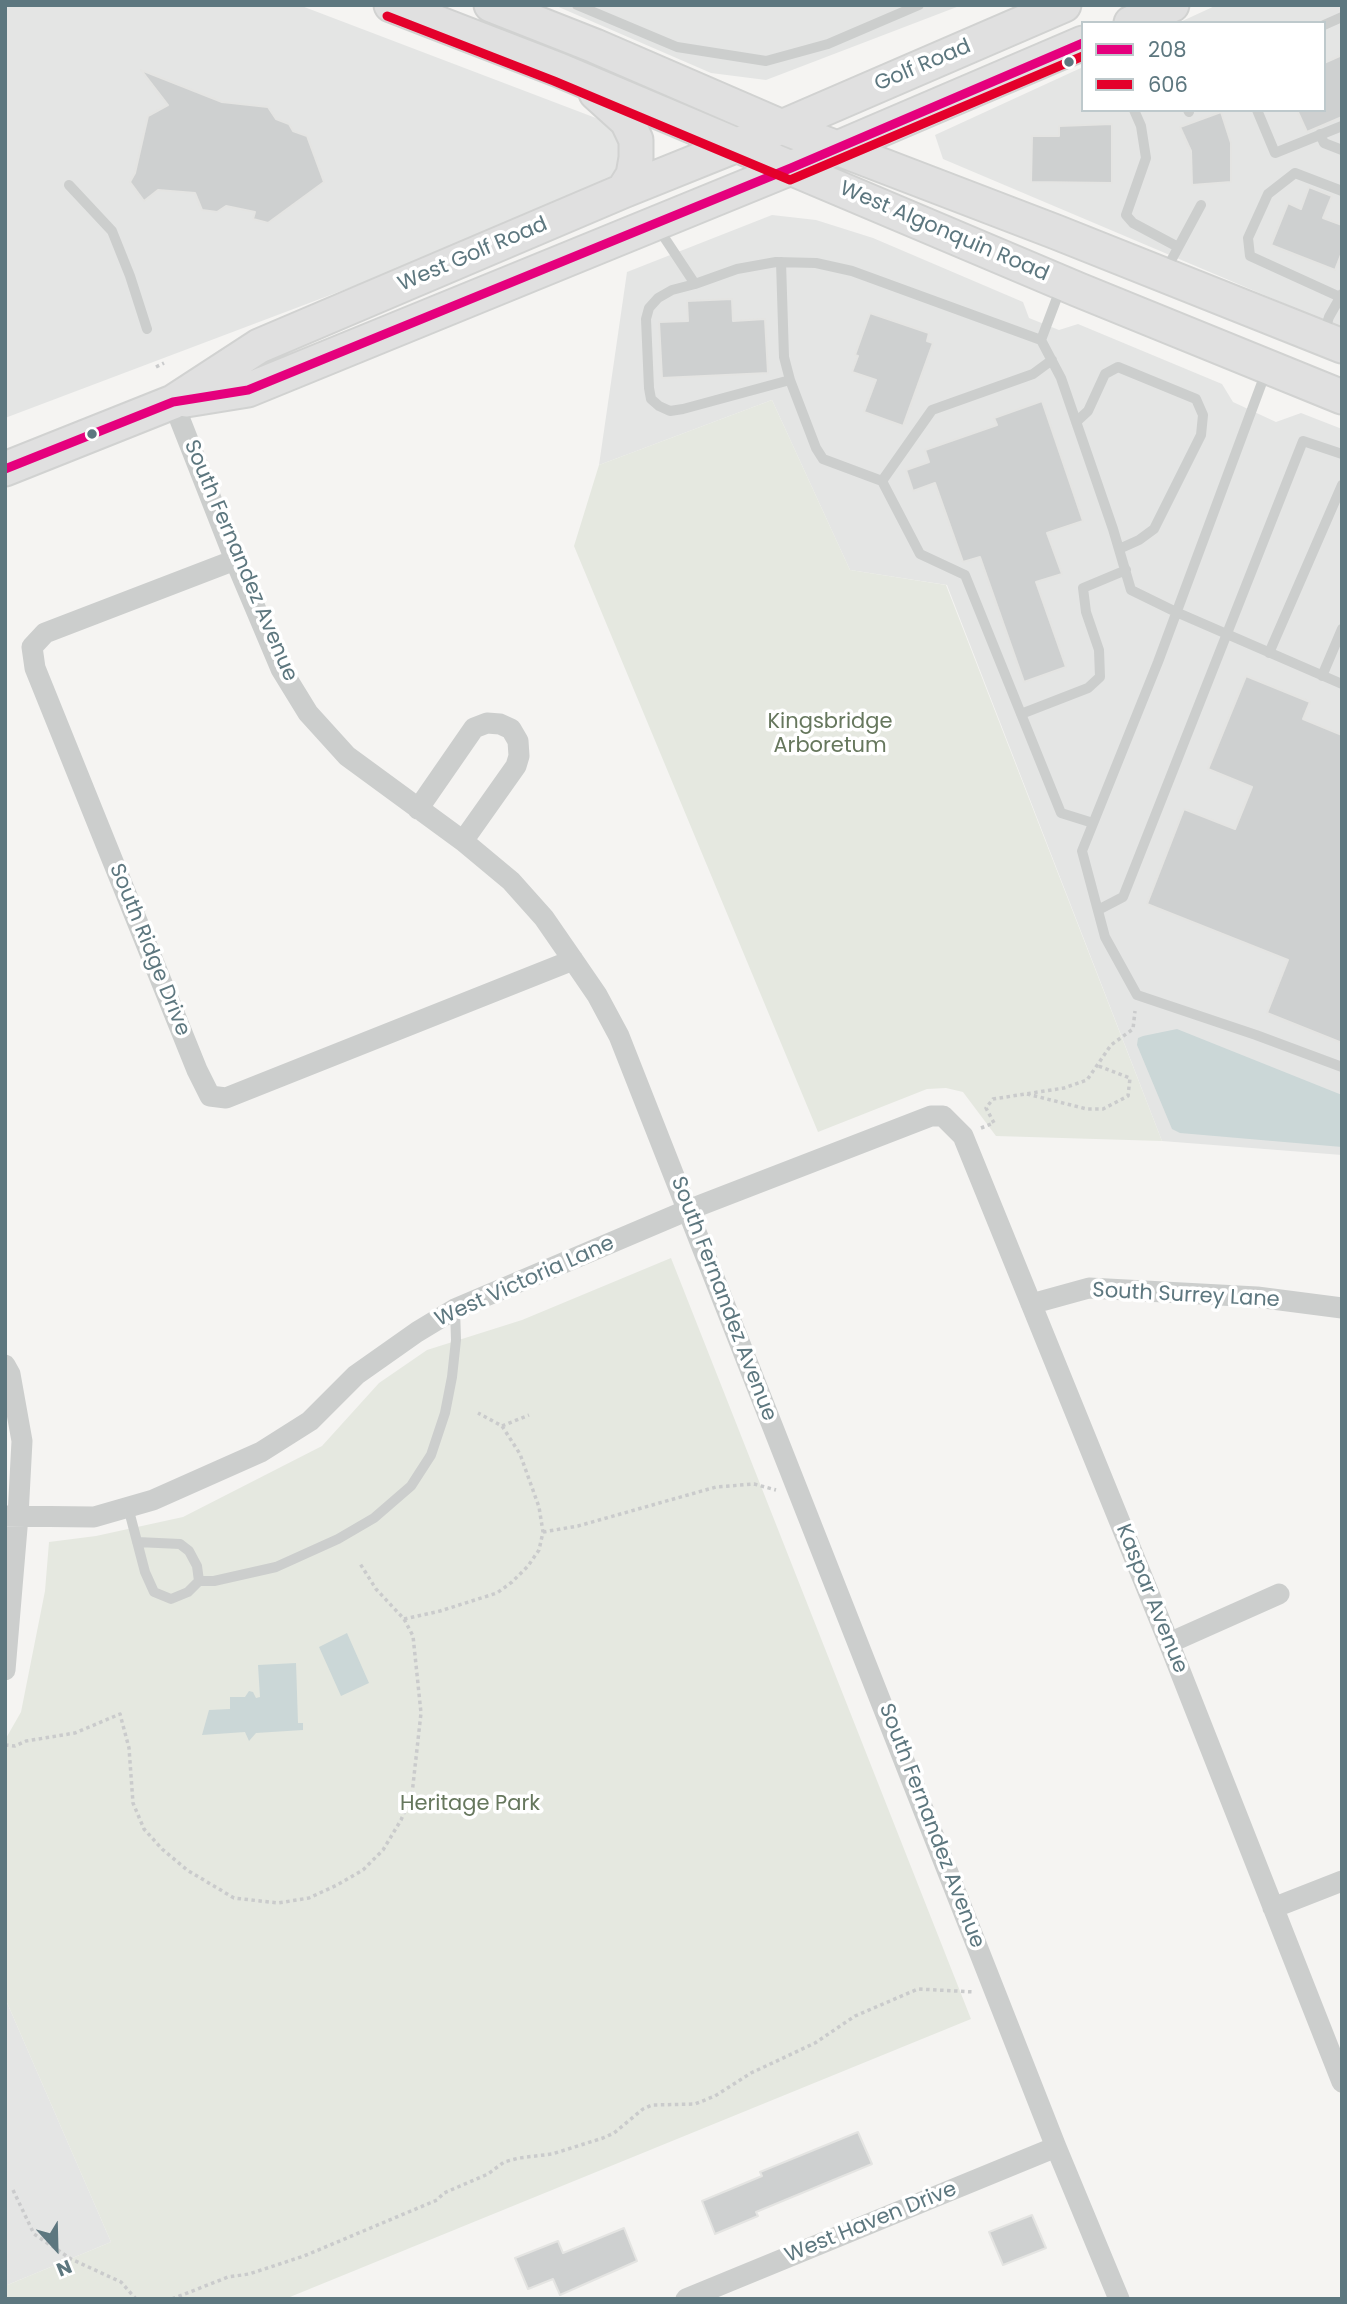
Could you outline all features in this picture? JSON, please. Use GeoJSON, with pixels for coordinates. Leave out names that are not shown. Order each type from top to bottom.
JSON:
{"type":"FeatureCollection","features":[{"type":"Feature","properties":{"kind":"main road","name":"West Algonquin Road"},"geometry":{"type":"LineString","coordinates":[[391,5],[582,79],[1342,397]]}},
{"type":"Feature","properties":{"kind":"main road","name":"West Algonquin Road"},"geometry":{"type":"LineString","coordinates":[[491,5],[595,46],[782,127],[1056,232],[1170,262],[1332,342]]}},
{"type":"Feature","properties":{"kind":"main road","name":"Golf Road"},"geometry":{"type":"LineString","coordinates":[[782,127],[1053,8]]}},
{"type":"Feature","properties":{"kind":"main road"},"geometry":{"type":"LineString","coordinates":[[1137,21],[1178,8]]}},
{"type":"Feature","properties":{"kind":"main road","name":"Golf Road"},"geometry":{"type":"LineString","coordinates":[[791,168],[1081,44]]}},
{"type":"Feature","properties":{"kind":"main road"},"geometry":{"type":"LineString","coordinates":[[582,79],[627,121],[636,140],[633,175],[623,191]]}},
{"type":"Feature","properties":{"kind":"main road","name":"West Golf Road"},"geometry":{"type":"LineString","coordinates":[[5,470],[173,402],[259,346],[623,191],[782,127]]}},
{"type":"Feature","properties":{"kind":"main road","name":"West Golf Road"},"geometry":{"type":"LineString","coordinates":[[173,402],[248,390],[791,168]]}},
{"type":"Feature","properties":{"kind":"street","name":"South Fernandez Avenue"},"geometry":{"type":"LineString","coordinates":[[173,402],[281,669],[308,713],[347,755],[463,841],[510,881],[544,918],[597,995],[619,1036],[1056,2147],[1119,2299]]}},
{"type":"Feature","properties":{"kind":"street","name":"South Ridge Drive"},"geometry":{"type":"LineString","coordinates":[[235,560],[45,633],[32,647],[35,668],[197,1070],[210,1096],[226,1098],[573,960]]}},
{"type":"Feature","properties":{"kind":"street"},"geometry":{"type":"LineString","coordinates":[[418,809],[474,728],[487,723],[500,723],[510,729],[518,741],[519,756],[516,766],[463,841]]}},
{"type":"Feature","properties":{"kind":"street","name":"West Victoria Lane"},"geometry":{"type":"LineString","coordinates":[[12,1516],[94,1517],[153,1500],[261,1452],[310,1421],[356,1375],[455,1310],[688,1210],[930,1116],[943,1116],[956,1129]]}},
{"type":"Feature","properties":{"kind":"street","name":"Kaspar Avenue"},"geometry":{"type":"LineString","coordinates":[[956,1129],[1031,1304],[1169,1643],[1342,2082]]}},
{"type":"Feature","properties":{"kind":"street","name":"South Surrey Lane"},"geometry":{"type":"LineString","coordinates":[[1031,1304],[1089,1288],[1257,1297],[1342,1308]]}},
{"type":"Feature","properties":{"kind":"street"},"geometry":{"type":"LineString","coordinates":[[5,1365],[10,1374],[22,1441],[12,1516],[5,1670]]}},
{"type":"Feature","properties":{"kind":"street"},"geometry":{"type":"LineString","coordinates":[[1169,1643],[1279,1594]]}},
{"type":"Feature","properties":{"kind":"street"},"geometry":{"type":"LineString","coordinates":[[1273,1908],[1342,1881]]}},
{"type":"Feature","properties":{"kind":"street","name":"West Haven Drive"},"geometry":{"type":"LineString","coordinates":[[686,2299],[1056,2147]]}},
{"type":"Feature","properties":{"kind":"lane"},"geometry":{"type":"LineString","coordinates":[[578,5],[677,47],[766,61],[828,44],[919,5]]}},
{"type":"Feature","properties":{"kind":"lane"},"geometry":{"type":"LineString","coordinates":[[1135,112],[1141,126],[1146,158],[1126,215],[1170,262],[1201,205]]}},
{"type":"Feature","properties":{"kind":"lane"},"geometry":{"type":"LineString","coordinates":[[1258,112],[1275,153],[1342,126]]}},
{"type":"Feature","properties":{"kind":"lane"},"geometry":{"type":"LineString","coordinates":[[1320,134],[1324,143],[1342,150]]}},
{"type":"Feature","properties":{"kind":"lane"},"geometry":{"type":"LineString","coordinates":[[1332,342],[1329,317],[1341,295],[1250,256],[1248,237],[1268,194],[1296,173],[1342,191]]}},
{"type":"Feature","properties":{"kind":"lane"},"geometry":{"type":"LineString","coordinates":[[69,185],[112,231],[147,329]]}},
{"type":"Feature","properties":{"kind":"lane"},"geometry":{"type":"LineString","coordinates":[[654,223],[695,284]]}},
{"type":"Feature","properties":{"kind":"lane"},"geometry":{"type":"LineString","coordinates":[[781,262],[784,357],[816,448],[823,459],[882,481],[920,554],[965,575],[1061,813],[1093,823]]}},
{"type":"Feature","properties":{"kind":"lane"},"geometry":{"type":"LineString","coordinates":[[790,380],[683,409],[670,411],[659,406],[651,398],[649,388],[646,333],[649,308],[658,298],[672,290],[737,270],[781,262],[816,263],[852,271],[1041,340],[1061,379],[1131,590],[1342,684]]}},
{"type":"Feature","properties":{"kind":"lane"},"geometry":{"type":"LineString","coordinates":[[1041,340],[1063,281]]}},
{"type":"Feature","properties":{"kind":"lane"},"geometry":{"type":"LineString","coordinates":[[882,481],[932,410],[1032,374],[1052,360]]}},
{"type":"Feature","properties":{"kind":"lane"},"geometry":{"type":"LineString","coordinates":[[1076,422],[1088,411],[1105,374],[1118,367],[1196,400],[1203,415],[1200,435],[1154,528],[1139,540],[1119,549]]}},
{"type":"Feature","properties":{"kind":"lane"},"geometry":{"type":"LineString","coordinates":[[1268,367],[1082,851],[1105,937],[1137,995],[1342,1067]]}},
{"type":"Feature","properties":{"kind":"lane"},"geometry":{"type":"LineString","coordinates":[[1098,910],[1123,897],[1303,441],[1342,454]]}},
{"type":"Feature","properties":{"kind":"lane"},"geometry":{"type":"LineString","coordinates":[[1269,653],[1342,485]]}},
{"type":"Feature","properties":{"kind":"lane"},"geometry":{"type":"LineString","coordinates":[[1021,714],[1088,688],[1100,677],[1099,650],[1086,612],[1083,587],[1126,570]]}},
{"type":"Feature","properties":{"kind":"lane"},"geometry":{"type":"LineString","coordinates":[[1322,676],[1342,629]]}},
{"type":"Feature","properties":{"kind":"lane"},"geometry":{"type":"LineString","coordinates":[[128,1507],[145,1572],[154,1592],[171,1599],[188,1592],[199,1581],[214,1581],[276,1567],[338,1539],[374,1518],[411,1486],[431,1455],[445,1413],[452,1377],[456,1340],[455,1310]]}},
{"type":"Feature","properties":{"kind":"lane"},"geometry":{"type":"LineString","coordinates":[[137,1542],[180,1544],[189,1551],[197,1566],[199,1581]]}},
{"type":"Feature","properties":{"kind":"path"},"geometry":{"type":"LineString","coordinates":[[156,367],[164,363]]}},
{"type":"Feature","properties":{"kind":"path"},"geometry":{"type":"LineString","coordinates":[[956,1129],[994,1123],[986,1108],[993,1099],[1063,1088],[1087,1080],[1111,1045],[1133,1029],[1137,995]]}},
{"type":"Feature","properties":{"kind":"path"},"geometry":{"type":"LineString","coordinates":[[1025,1094],[1087,1109],[1103,1109],[1128,1096],[1130,1078],[1096,1065]]}},
{"type":"Feature","properties":{"kind":"path"},"geometry":{"type":"LineString","coordinates":[[404,1619],[497,1593],[528,1566],[539,1550],[543,1532],[531,1480],[520,1454],[502,1426],[478,1413]]}},
{"type":"Feature","properties":{"kind":"path"},"geometry":{"type":"LineString","coordinates":[[502,1426],[528,1415]]}},
{"type":"Feature","properties":{"kind":"path"},"geometry":{"type":"LineString","coordinates":[[543,1532],[578,1526],[716,1487],[754,1484],[781,1492]]}},
{"type":"Feature","properties":{"kind":"path"},"geometry":{"type":"LineString","coordinates":[[5,1745],[15,1746],[26,1741],[75,1732],[120,1714],[129,1748],[133,1803],[144,1829],[162,1849],[187,1870],[234,1898],[278,1903],[309,1898],[363,1870],[383,1850],[401,1820],[411,1794],[421,1713],[413,1636],[404,1619],[376,1589],[359,1562]]}},
{"type":"Feature","properties":{"kind":"path"},"geometry":{"type":"LineString","coordinates":[[172,2299],[228,2277],[249,2274],[304,2256],[437,2200],[444,2193],[488,2174],[504,2162],[552,2154],[603,2138],[652,2105],[695,2104],[715,2096],[751,2073],[815,2043],[855,2016],[918,1989],[997,1994]]}},
{"type":"Feature","properties":{"kind":"path"},"geometry":{"type":"LineString","coordinates":[[13,2190],[34,2234],[71,2259],[121,2282],[136,2299]]}},
{"type":"Feature","properties":{"kind":"shaded area"},"geometry":{"type":"Polygon","coordinates":[[[5,5],[299,5],[609,123],[618,134],[622,154],[620,178],[603,192],[5,418],[5,5]]]}},
{"type":"Feature","properties":{"kind":"shaded area"},"geometry":{"type":"Polygon","coordinates":[[[554,5],[962,5],[766,80],[711,73],[554,5]]]}},
{"type":"Feature","properties":{"kind":"shaded area"},"geometry":{"type":"Polygon","coordinates":[[[1217,5],[1342,5],[1342,328],[943,159],[935,135],[1081,68],[1081,112],[1326,112],[1326,21],[1182,21],[1217,5]]]}},
{"type":"Feature","properties":{"kind":"shaded area"},"geometry":{"type":"Polygon","coordinates":[[[772,215],[816,220],[873,238],[1023,302],[1029,318],[1059,330],[1078,324],[1222,384],[1233,402],[1276,422],[1301,413],[1342,429],[1342,1155],[1162,1141],[947,585],[850,570],[772,400],[599,465],[627,272],[772,215]]]}},
{"type":"Feature","properties":{"kind":"shaded area"},"geometry":{"type":"Polygon","coordinates":[[[1177,1029],[1342,1095],[1342,1147],[1180,1133],[1172,1129],[1137,1045],[1138,1038],[1143,1036],[1177,1029]]]}},
{"type":"Feature","properties":{"kind":"shaded area"},"geometry":{"type":"Polygon","coordinates":[[[347,1633],[369,1683],[341,1696],[319,1647],[347,1633]]]}},
{"type":"Feature","properties":{"kind":"shaded area"},"geometry":{"type":"Polygon","coordinates":[[[296,1663],[298,1723],[303,1723],[303,1730],[256,1733],[249,1741],[245,1732],[202,1735],[209,1710],[230,1709],[230,1697],[245,1697],[249,1691],[253,1692],[256,1698],[260,1697],[258,1665],[296,1663]]]}},
{"type":"Feature","properties":{"kind":"shaded area"},"geometry":{"type":"Polygon","coordinates":[[[5,1998],[111,2242],[5,2286],[5,1998]]]}},
{"type":"Feature","properties":{"kind":"green space","name":"Kingsbridge Arboretum"},"geometry":{"type":"Polygon","coordinates":[[[772,400],[850,570],[946,585],[1162,1141],[996,1136],[963,1092],[946,1088],[927,1089],[818,1132],[574,546],[599,465],[772,400]]]}},
{"type":"Feature","properties":{"kind":"green space","name":"Heritage Park"},"geometry":{"type":"Polygon","coordinates":[[[671,1258],[971,2019],[285,2299],[5,2299],[5,2286],[111,2242],[5,1998],[5,1740],[21,1712],[45,1591],[49,1542],[96,1536],[183,1517],[322,1446],[379,1383],[427,1350],[522,1320],[671,1258]]]}},
{"type":"Feature","properties":{"kind":"building"},"geometry":{"type":"Polygon","coordinates":[[[1342,55],[1342,117],[1307,132],[1298,112],[1326,112],[1326,62],[1342,55]]]}},
{"type":"Feature","properties":{"kind":"building"},"geometry":{"type":"Polygon","coordinates":[[[141,70],[222,102],[268,107],[276,119],[289,124],[293,131],[307,136],[324,182],[268,223],[253,219],[255,212],[226,206],[217,212],[202,210],[195,193],[158,190],[144,201],[130,182],[135,173],[148,116],[168,105],[141,70]]]}},
{"type":"Feature","properties":{"kind":"building"},"geometry":{"type":"Polygon","coordinates":[[[1221,112],[1231,143],[1231,182],[1192,185],[1191,151],[1180,127],[1221,112]]]}},
{"type":"Feature","properties":{"kind":"building"},"geometry":{"type":"Polygon","coordinates":[[[1112,124],[1112,183],[1031,182],[1032,136],[1059,136],[1059,126],[1112,124]]]}},
{"type":"Feature","properties":{"kind":"building"},"geometry":{"type":"Polygon","coordinates":[[[1309,187],[1332,196],[1323,218],[1342,225],[1342,252],[1335,270],[1271,245],[1288,203],[1301,209],[1309,187]]]}},
{"type":"Feature","properties":{"kind":"building"},"geometry":{"type":"Polygon","coordinates":[[[732,299],[733,321],[765,319],[768,373],[662,378],[659,322],[688,321],[687,301],[732,299]]]}},
{"type":"Feature","properties":{"kind":"building"},"geometry":{"type":"Polygon","coordinates":[[[870,313],[929,333],[927,341],[933,343],[903,426],[864,412],[876,380],[852,372],[870,313]]]}},
{"type":"Feature","properties":{"kind":"building"},"geometry":{"type":"Polygon","coordinates":[[[1042,401],[1083,521],[1047,533],[1062,574],[1036,582],[1066,667],[1024,682],[980,557],[963,562],[935,483],[913,491],[906,470],[929,462],[925,450],[997,425],[994,418],[1042,401]]]}},
{"type":"Feature","properties":{"kind":"building"},"geometry":{"type":"Polygon","coordinates":[[[1246,676],[1310,702],[1303,719],[1342,735],[1342,1043],[1267,1013],[1288,960],[1147,904],[1184,809],[1235,829],[1252,787],[1208,769],[1246,676]]]}},
{"type":"Feature","properties":{"kind":"building"},"geometry":{"type":"Polygon","coordinates":[[[858,2132],[872,2164],[756,2212],[758,2216],[715,2234],[702,2201],[762,2176],[760,2172],[858,2132]]]}},
{"type":"Feature","properties":{"kind":"building"},"geometry":{"type":"Polygon","coordinates":[[[1032,2215],[1046,2248],[1003,2265],[989,2232],[1032,2215]]]}},
{"type":"Feature","properties":{"kind":"building"},"geometry":{"type":"Polygon","coordinates":[[[624,2228],[637,2261],[560,2295],[553,2279],[528,2289],[515,2258],[558,2241],[563,2253],[624,2228]]]}},
{"type":"Feature","properties":{"kind":"transit line","name":"606"},"geometry":{"type":"LineString","coordinates":[[387,16],[554,81],[790,180],[1081,57]]}},
{"type":"Feature","properties":{"kind":"transit line","name":"208"},"geometry":{"type":"LineString","coordinates":[[5,469],[173,402],[248,390],[791,168],[1081,44]]}}]}
